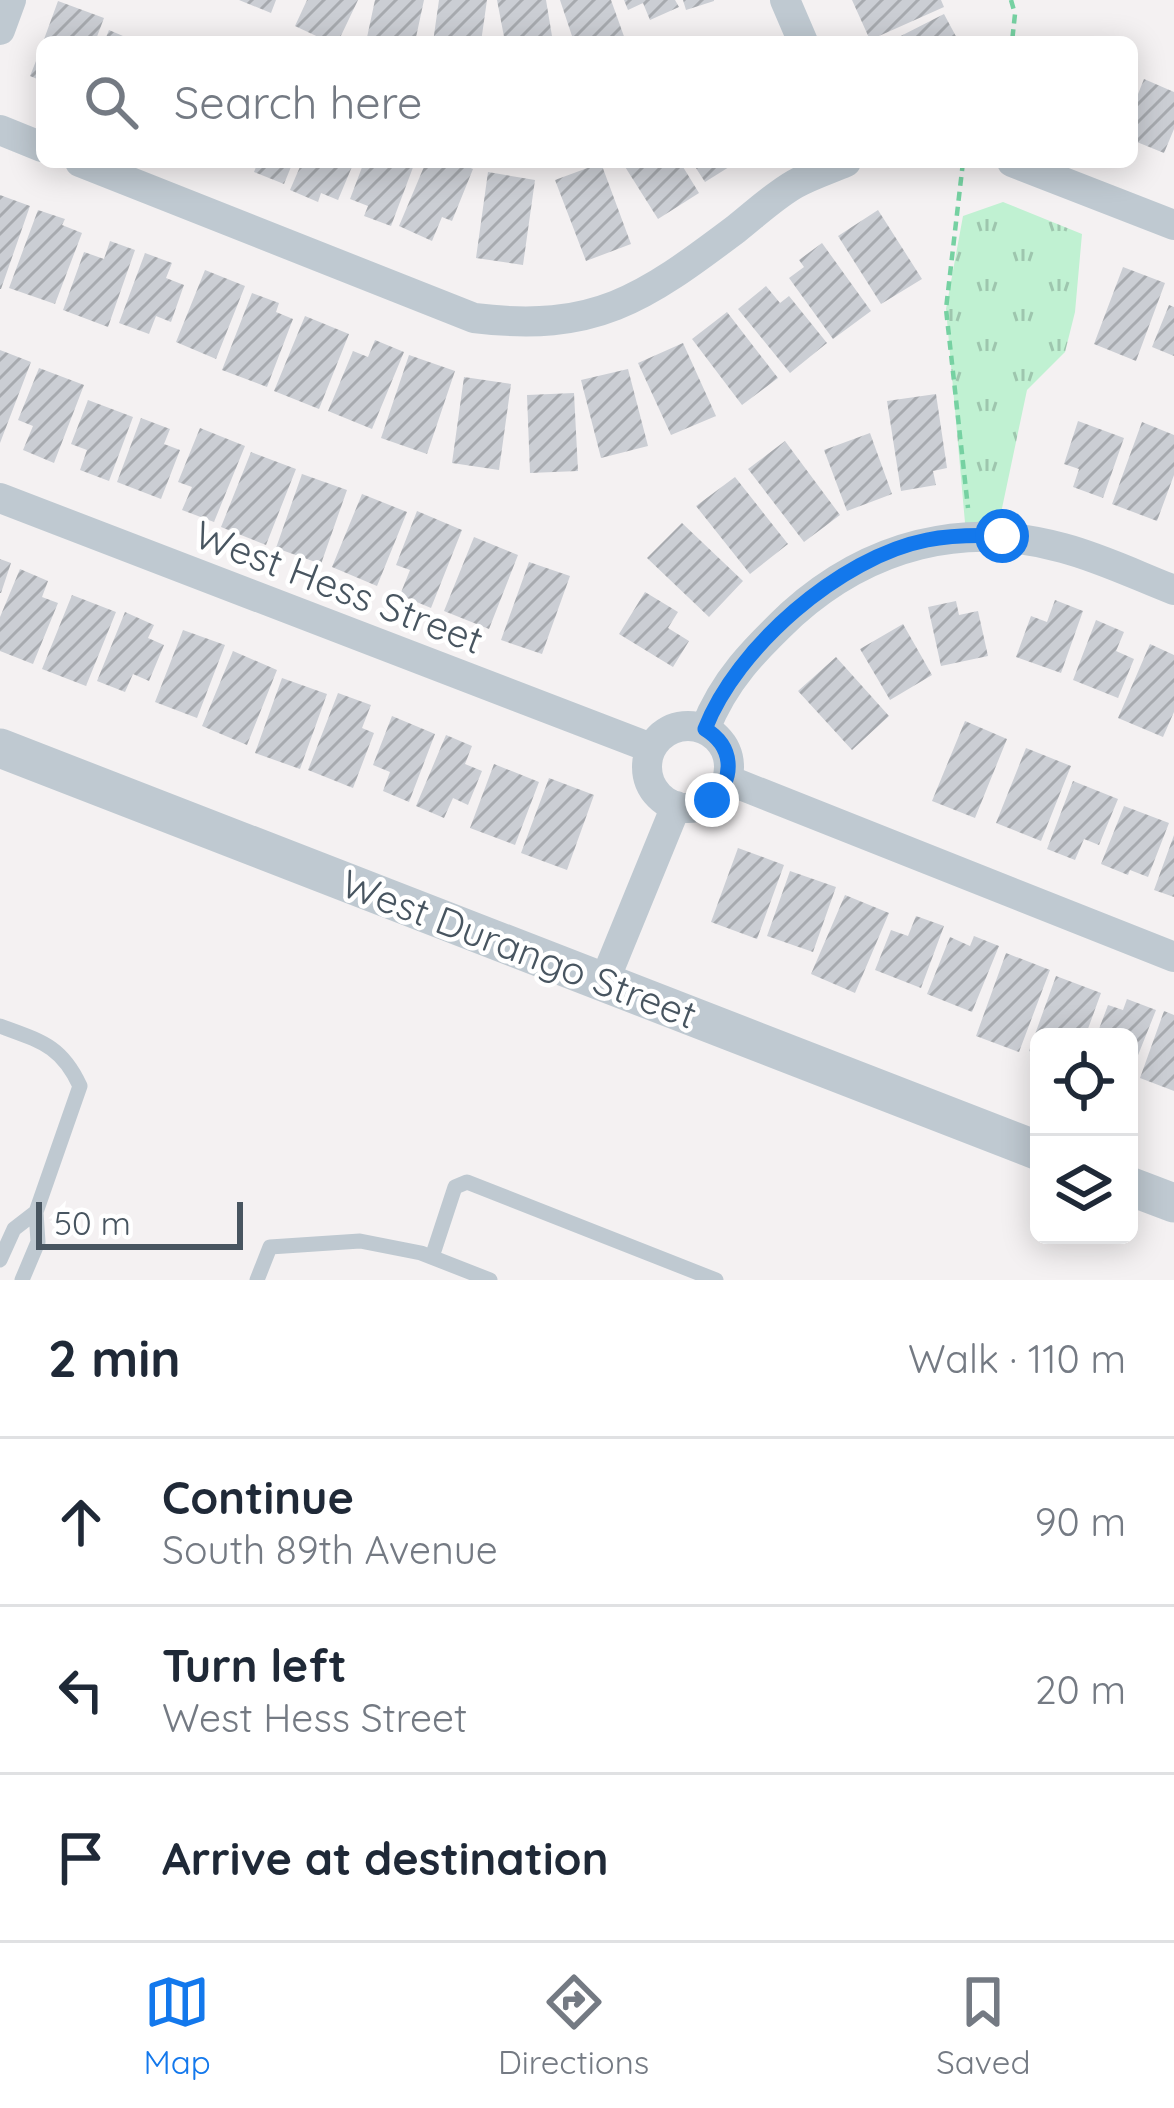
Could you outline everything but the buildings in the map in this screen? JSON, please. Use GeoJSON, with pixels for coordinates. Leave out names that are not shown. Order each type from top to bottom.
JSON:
{"type":"FeatureCollection","features":[{"type":"Feature","properties":{"kind":"street"},"geometry":{"type":"LineString","coordinates":[[0,30],[11,0]]}},
{"type":"Feature","properties":{"kind":"street"},"geometry":{"type":"LineString","coordinates":[[785,0],[800,36]]}},
{"type":"Feature","properties":{"kind":"street"},"geometry":{"type":"LineString","coordinates":[[0,130],[36,145]]}},
{"type":"Feature","properties":{"kind":"street"},"geometry":{"type":"LineString","coordinates":[[95,168],[474,318],[525,325],[580,318],[621,306],[669,279],[794,185],[832,168]]}},
{"type":"Feature","properties":{"kind":"street"},"geometry":{"type":"LineString","coordinates":[[1027,168],[1174,225]]}},
{"type":"Feature","properties":{"kind":"street","name":"West Hess Street"},"geometry":{"type":"LineString","coordinates":[[0,498],[651,748]]}},
{"type":"Feature","properties":{"kind":"street"},"geometry":{"type":"LineString","coordinates":[[705,729],[729,678],[801,606],[878,557],[922,540],[966,534],[1002,536],[1064,548],[1174,590]]}},
{"type":"Feature","properties":{"kind":"street"},"geometry":{"type":"LineString","coordinates":[[680,726],[705,729],[726,750],[728,780],[701,806],[676,806],[663,800],[648,776],[651,748],[658,738],[680,726]]}},
{"type":"Feature","properties":{"kind":"street","name":"West Durango Street"},"geometry":{"type":"LineString","coordinates":[[0,748],[1030,1148]]}},
{"type":"Feature","properties":{"kind":"street"},"geometry":{"type":"LineString","coordinates":[[728,780],[1174,956]]}},
{"type":"Feature","properties":{"kind":"street"},"geometry":{"type":"LineString","coordinates":[[604,982],[676,806]]}},
{"type":"Feature","properties":{"kind":"street"},"geometry":{"type":"LineString","coordinates":[[1138,1189],[1174,1203]]}},
{"type":"Feature","properties":{"kind":"lane"},"geometry":{"type":"LineString","coordinates":[[0,1026],[50,1045],[70,1066],[80,1086],[36,1212],[38,1242],[22,1280]]}},
{"type":"Feature","properties":{"kind":"lane"},"geometry":{"type":"LineString","coordinates":[[432,1257],[455,1187],[467,1182],[716,1280]]}},
{"type":"Feature","properties":{"kind":"lane"},"geometry":{"type":"LineString","coordinates":[[0,1260],[14,1229],[36,1212]]}},
{"type":"Feature","properties":{"kind":"lane"},"geometry":{"type":"LineString","coordinates":[[257,1280],[270,1247],[360,1241],[432,1257],[490,1280]]}},
{"type":"Feature","properties":{"kind":"path"},"geometry":{"type":"LineString","coordinates":[[1011,0],[1016,14],[1013,36]]}},
{"type":"Feature","properties":{"kind":"path"},"geometry":{"type":"LineString","coordinates":[[962,168],[946,309],[968,495],[966,534]]}},
{"type":"Feature","properties":{"kind":"green space"},"geometry":{"type":"Polygon","coordinates":[[[1003,202],[1082,234],[1075,312],[1065,352],[1027,390],[1001,513],[966,534],[946,309],[963,216],[1003,202]]]}},
{"type":"Feature","properties":{"kind":"route"},"geometry":{"type":"LineString","coordinates":[[712,800],[722,792],[729,770],[726,750],[705,729],[716,700],[729,678],[801,606],[878,557],[922,540],[966,534],[1002,536]]}}]}
